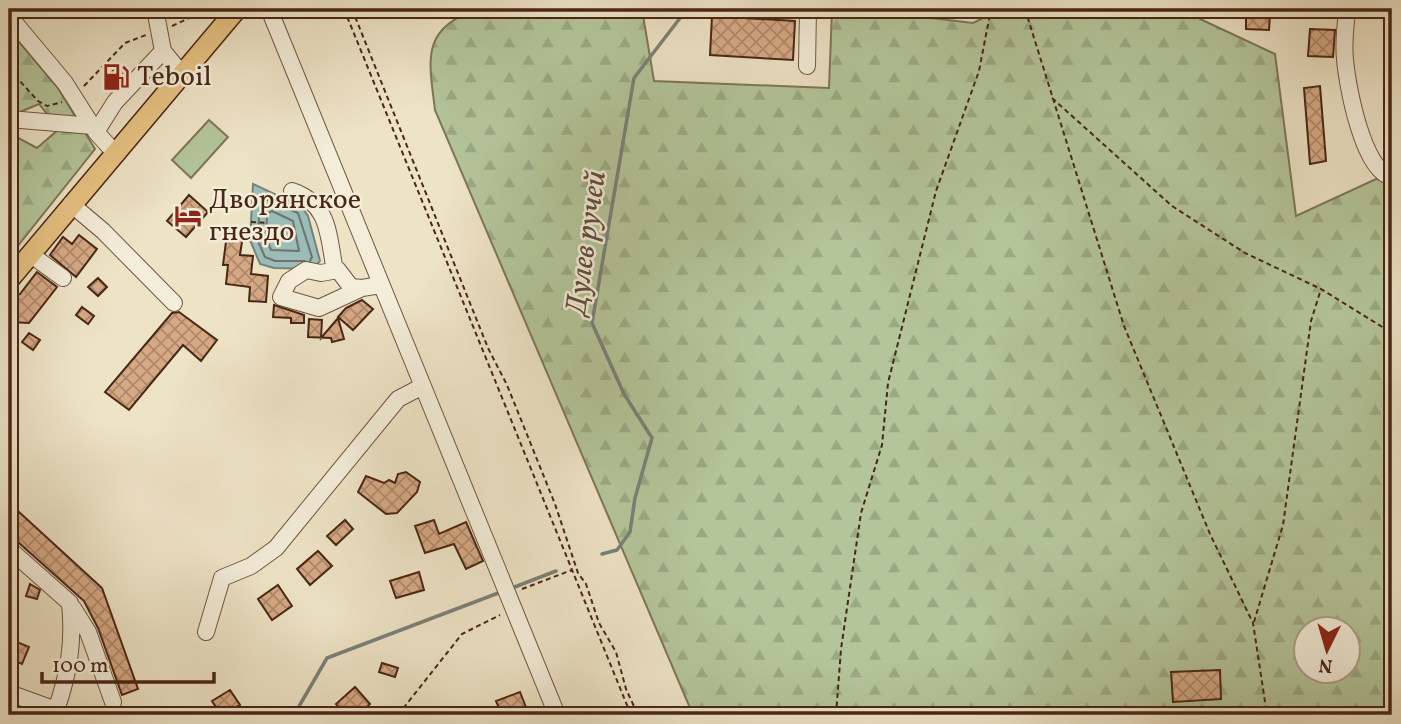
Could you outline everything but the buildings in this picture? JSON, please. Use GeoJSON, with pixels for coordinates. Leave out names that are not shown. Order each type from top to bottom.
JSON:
{"type":"FeatureCollection","features":[{"type":"Feature","properties":{"kind":"main road"},"geometry":{"type":"LineString","coordinates":[[9,281],[237,9]]}},
{"type":"Feature","properties":{"kind":"street"},"geometry":{"type":"LineString","coordinates":[[155,9],[163,51],[181,73]]}},
{"type":"Feature","properties":{"kind":"street"},"geometry":{"type":"LineString","coordinates":[[269,9],[501,579],[514,599],[557,715]]}},
{"type":"Feature","properties":{"kind":"street"},"geometry":{"type":"LineString","coordinates":[[807,66],[808,9]]}},
{"type":"Feature","properties":{"kind":"street"},"geometry":{"type":"LineString","coordinates":[[1347,9],[1344,57],[1353,110],[1376,166],[1392,177]]}},
{"type":"Feature","properties":{"kind":"street"},"geometry":{"type":"LineString","coordinates":[[9,16],[65,83],[94,129],[116,154]]}},
{"type":"Feature","properties":{"kind":"street"},"geometry":{"type":"LineString","coordinates":[[94,129],[115,102],[163,51]]}},
{"type":"Feature","properties":{"kind":"street"},"geometry":{"type":"LineString","coordinates":[[9,119],[94,129]]}},
{"type":"Feature","properties":{"kind":"street"},"geometry":{"type":"LineString","coordinates":[[292,191],[311,198],[323,216],[335,271],[351,287],[381,285]]}},
{"type":"Feature","properties":{"kind":"street"},"geometry":{"type":"LineString","coordinates":[[71,204],[174,303]]}},
{"type":"Feature","properties":{"kind":"street"},"geometry":{"type":"LineString","coordinates":[[30,254],[63,278]]}},
{"type":"Feature","properties":{"kind":"street"},"geometry":{"type":"LineString","coordinates":[[335,271],[321,273],[306,270],[289,281],[281,297],[319,308],[362,288]]}},
{"type":"Feature","properties":{"kind":"street"},"geometry":{"type":"LineString","coordinates":[[206,632],[222,578],[251,566],[276,548],[398,399],[422,387]]}},
{"type":"Feature","properties":{"kind":"street"},"geometry":{"type":"LineString","coordinates":[[9,549],[70,603],[88,632],[113,702]]}},
{"type":"Feature","properties":{"kind":"street"},"geometry":{"type":"LineString","coordinates":[[9,693],[56,713],[68,676],[74,636],[70,603]]}},
{"type":"Feature","properties":{"kind":"path"},"geometry":{"type":"LineString","coordinates":[[178,22],[209,9]]}},
{"type":"Feature","properties":{"kind":"path"},"geometry":{"type":"LineString","coordinates":[[344,9],[631,715]]}},
{"type":"Feature","properties":{"kind":"path"},"geometry":{"type":"LineString","coordinates":[[352,9],[488,348],[507,385],[576,568],[586,584],[599,623],[616,652],[626,689],[638,715]]}},
{"type":"Feature","properties":{"kind":"path"},"geometry":{"type":"LineString","coordinates":[[836,715],[841,649],[861,513],[882,445],[888,383],[936,191],[979,71],[991,9]]}},
{"type":"Feature","properties":{"kind":"path"},"geometry":{"type":"LineString","coordinates":[[1025,9],[1124,326],[1210,534],[1253,623],[1267,715]]}},
{"type":"Feature","properties":{"kind":"path"},"geometry":{"type":"LineString","coordinates":[[77,93],[125,43],[136,37],[153,34]]}},
{"type":"Feature","properties":{"kind":"path"},"geometry":{"type":"LineString","coordinates":[[9,69],[38,101],[47,106],[57,105],[69,98]]}},
{"type":"Feature","properties":{"kind":"path"},"geometry":{"type":"LineString","coordinates":[[1051,97],[1172,206],[1245,253],[1321,289],[1392,333]]}},
{"type":"Feature","properties":{"kind":"path"},"geometry":{"type":"LineString","coordinates":[[251,222],[267,223]]}},
{"type":"Feature","properties":{"kind":"path"},"geometry":{"type":"LineString","coordinates":[[1253,623],[1283,526],[1311,321],[1321,289]]}},
{"type":"Feature","properties":{"kind":"path"},"geometry":{"type":"LineString","coordinates":[[398,715],[462,634],[514,599],[576,568]]}},
{"type":"Feature","properties":{"kind":"green space"},"geometry":{"type":"Polygon","coordinates":[[[477,9],[642,9],[654,81],[829,88],[832,10],[884,9],[914,16],[973,23],[1002,9],[1196,9],[1200,19],[1275,54],[1296,216],[1376,179],[1392,181],[1392,715],[693,715],[435,110],[431,76],[432,48],[446,26],[477,9]]]}},
{"type":"Feature","properties":{"kind":"green space"},"geometry":{"type":"Polygon","coordinates":[[[9,30],[58,88],[95,149],[9,257],[9,133],[37,148],[59,129],[39,104],[15,114],[9,109],[9,30]]]}},
{"type":"Feature","properties":{"kind":"green space"},"geometry":{"type":"Polygon","coordinates":[[[209,120],[228,137],[191,178],[172,160],[209,120]]]}},
{"type":"Feature","properties":{"kind":"water"},"geometry":{"type":"Polygon","coordinates":[[[253,184],[302,207],[308,216],[320,261],[312,269],[274,268],[260,264],[250,240],[253,184]]]}},
{"type":"Feature","properties":{"kind":"waterway","name":"Дулев ручей"},"geometry":{"type":"LineString","coordinates":[[602,554],[617,550],[630,532],[635,498],[652,438],[624,394],[592,323],[634,78],[687,9]]}},
{"type":"Feature","properties":{"kind":"waterway","name":"Дулев ручей"},"geometry":{"type":"LineString","coordinates":[[512,588],[556,571]]}},
{"type":"Feature","properties":{"kind":"waterway","name":"Дулев ручей"},"geometry":{"type":"LineString","coordinates":[[294,715],[327,658],[501,592]]}},
{"type":"Feature","properties":{"kind":"place","name":"Teboil"},"geometry":{"type":"Point","coordinates":[116,77]}},
{"type":"Feature","properties":{"kind":"place","name":"Дворянское гнездо"},"geometry":{"type":"Point","coordinates":[188,216]}}]}
